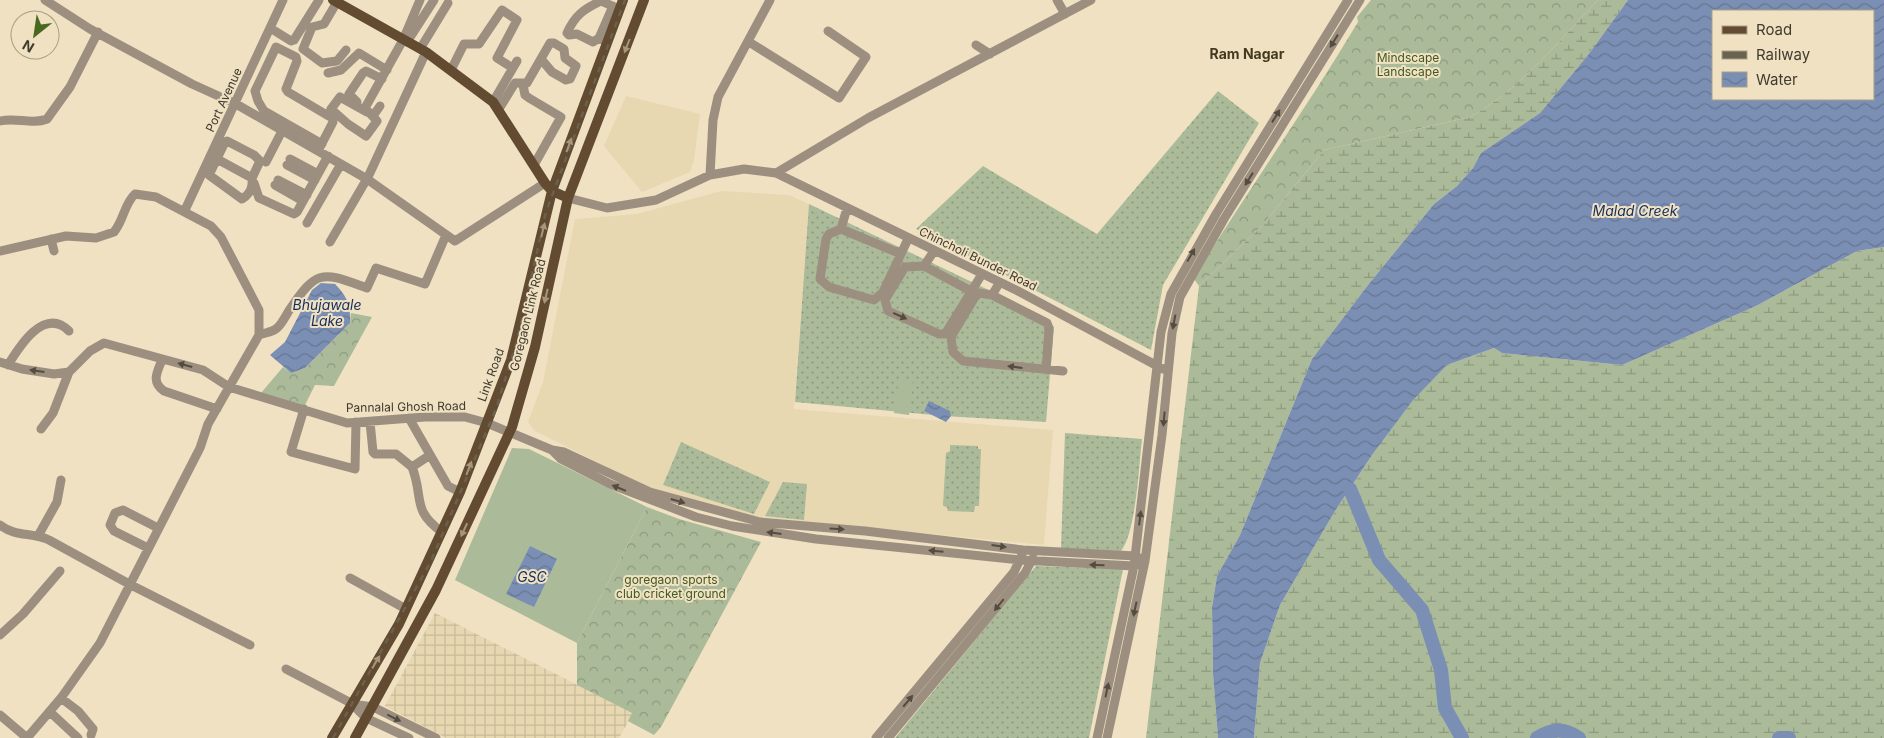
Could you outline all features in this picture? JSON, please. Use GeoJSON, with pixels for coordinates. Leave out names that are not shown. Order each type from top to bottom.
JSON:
{"type":"FeatureCollection","features":[{"type":"Feature","properties":{"kind":"main road"},"geometry":{"type":"LineString","coordinates":[[568,198],[644,0]]}},
{"type":"Feature","properties":{"kind":"main road","name":"Chincholi Bunder Road"},"geometry":{"type":"LineString","coordinates":[[335,1],[423,50],[496,106],[544,182],[552,191],[568,198]]}},
{"type":"Feature","properties":{"kind":"main road","name":"Link Road"},"geometry":{"type":"LineString","coordinates":[[332,738],[406,609],[460,492],[487,423],[511,360],[552,191],[603,40],[618,5]]}},
{"type":"Feature","properties":{"kind":"main road","name":"Goregaon Link Road"},"geometry":{"type":"LineString","coordinates":[[508,435],[535,347],[568,198]]}},
{"type":"Feature","properties":{"kind":"main road"},"geometry":{"type":"LineString","coordinates":[[355,738],[374,707],[436,590],[508,435]]}},
{"type":"Feature","properties":{"kind":"street"},"geometry":{"type":"LineString","coordinates":[[45,0],[90,29],[192,84],[236,104],[282,131],[320,148]]}},
{"type":"Feature","properties":{"kind":"street","name":"Port Avenue"},"geometry":{"type":"LineString","coordinates":[[185,210],[214,157],[283,0]]}},
{"type":"Feature","properties":{"kind":"street"},"geometry":{"type":"LineString","coordinates":[[275,31],[291,41],[294,40],[319,0]]}},
{"type":"Feature","properties":{"kind":"street"},"geometry":{"type":"LineString","coordinates":[[405,41],[420,0]]}},
{"type":"Feature","properties":{"kind":"street"},"geometry":{"type":"LineString","coordinates":[[368,112],[387,70],[434,0]]}},
{"type":"Feature","properties":{"kind":"street"},"geometry":{"type":"LineString","coordinates":[[710,175],[713,120],[718,97],[770,0]]}},
{"type":"Feature","properties":{"kind":"street"},"geometry":{"type":"LineString","coordinates":[[1057,0],[1065,14]]}},
{"type":"Feature","properties":{"kind":"street"},"geometry":{"type":"LineString","coordinates":[[776,174],[868,118],[1091,0]]}},
{"type":"Feature","properties":{"kind":"street"},"geometry":{"type":"LineString","coordinates":[[1107,738],[1145,561],[1162,435],[1166,309],[1178,278],[1348,0]]}},
{"type":"Feature","properties":{"kind":"street"},"geometry":{"type":"LineString","coordinates":[[1097,738],[1136,556],[1163,369],[1176,312],[1188,283],[1224,219],[1360,0]]}},
{"type":"Feature","properties":{"kind":"street"},"geometry":{"type":"LineString","coordinates":[[335,1],[324,24],[312,27],[303,49],[322,63],[337,61],[346,50]]}},
{"type":"Feature","properties":{"kind":"street"},"geometry":{"type":"LineString","coordinates":[[603,40],[593,42],[577,34],[569,35],[567,33],[573,20],[581,10],[601,1],[618,5]]}},
{"type":"Feature","properties":{"kind":"street"},"geometry":{"type":"LineString","coordinates":[[330,242],[367,179],[423,50],[448,3]]}},
{"type":"Feature","properties":{"kind":"street"},"geometry":{"type":"LineString","coordinates":[[451,70],[464,44],[479,44],[502,10],[516,17],[517,20],[497,58],[508,65]]}},
{"type":"Feature","properties":{"kind":"street"},"geometry":{"type":"LineString","coordinates":[[749,42],[839,98],[866,57],[828,31]]}},
{"type":"Feature","properties":{"kind":"street"},"geometry":{"type":"LineString","coordinates":[[0,121],[15,119],[31,122],[48,119],[70,87],[98,32]]}},
{"type":"Feature","properties":{"kind":"street"},"geometry":{"type":"LineString","coordinates":[[976,45],[990,54]]}},
{"type":"Feature","properties":{"kind":"street"},"geometry":{"type":"LineString","coordinates":[[262,47],[273,52]]}},
{"type":"Feature","properties":{"kind":"street"},"geometry":{"type":"LineString","coordinates":[[320,148],[333,122],[332,118],[288,92],[286,89],[297,61],[296,57],[276,47],[255,91],[258,101],[264,110],[320,148],[328,156],[367,179],[455,241],[544,182]]}},
{"type":"Feature","properties":{"kind":"street"},"geometry":{"type":"LineString","coordinates":[[328,73],[341,70],[359,53],[387,70]]}},
{"type":"Feature","properties":{"kind":"street"},"geometry":{"type":"LineString","coordinates":[[523,85],[541,59]]}},
{"type":"Feature","properties":{"kind":"street"},"geometry":{"type":"LineString","coordinates":[[496,106],[517,61]]}},
{"type":"Feature","properties":{"kind":"street"},"geometry":{"type":"LineString","coordinates":[[368,112],[340,97],[331,109],[366,136],[378,122],[368,112],[349,94],[366,71],[382,79]]}},
{"type":"Feature","properties":{"kind":"street"},"geometry":{"type":"LineString","coordinates":[[496,106],[514,83],[523,85]]}},
{"type":"Feature","properties":{"kind":"street"},"geometry":{"type":"LineString","coordinates":[[245,85],[255,91]]}},
{"type":"Feature","properties":{"kind":"street"},"geometry":{"type":"LineString","coordinates":[[523,85],[525,95],[561,117],[534,165]]}},
{"type":"Feature","properties":{"kind":"street"},"geometry":{"type":"LineString","coordinates":[[368,112],[380,106]]}},
{"type":"Feature","properties":{"kind":"street"},"geometry":{"type":"LineString","coordinates":[[266,162],[282,131]]}},
{"type":"Feature","properties":{"kind":"street"},"geometry":{"type":"LineString","coordinates":[[227,141],[254,155],[260,164],[252,178],[253,186],[248,196],[242,199],[209,175],[214,157],[227,141]]}},
{"type":"Feature","properties":{"kind":"street"},"geometry":{"type":"LineString","coordinates":[[260,171],[254,184],[258,198],[294,214],[328,156]]}},
{"type":"Feature","properties":{"kind":"street"},"geometry":{"type":"LineString","coordinates":[[214,157],[252,178]]}},
{"type":"Feature","properties":{"kind":"street"},"geometry":{"type":"LineString","coordinates":[[288,162],[317,177]]}},
{"type":"Feature","properties":{"kind":"street"},"geometry":{"type":"LineString","coordinates":[[307,223],[342,164]]}},
{"type":"Feature","properties":{"kind":"street","name":"Chincholi Bunder Road"},"geometry":{"type":"LineString","coordinates":[[568,198],[607,208],[656,200],[710,175],[744,169],[776,174],[1000,282],[1163,369]]}},
{"type":"Feature","properties":{"kind":"street"},"geometry":{"type":"LineString","coordinates":[[277,182],[305,198]]}},
{"type":"Feature","properties":{"kind":"street"},"geometry":{"type":"LineString","coordinates":[[0,251],[66,236],[96,238],[114,232],[125,214],[128,200],[135,194],[156,197],[185,210],[211,226],[221,237],[259,310],[259,335],[217,408],[200,448],[100,643],[62,698],[27,738],[0,715]]}},
{"type":"Feature","properties":{"kind":"street"},"geometry":{"type":"LineString","coordinates":[[841,229],[848,208]]}},
{"type":"Feature","properties":{"kind":"street"},"geometry":{"type":"LineString","coordinates":[[902,254],[841,229],[829,234],[826,239],[820,279],[829,287],[874,300],[883,292],[902,254],[908,239]]}},
{"type":"Feature","properties":{"kind":"street"},"geometry":{"type":"LineString","coordinates":[[259,335],[277,329],[306,286],[314,279],[327,276],[367,288],[376,268],[425,284],[446,235]]}},
{"type":"Feature","properties":{"kind":"street"},"geometry":{"type":"LineString","coordinates":[[51,239],[54,251]]}},
{"type":"Feature","properties":{"kind":"street"},"geometry":{"type":"LineString","coordinates":[[924,266],[934,251]]}},
{"type":"Feature","properties":{"kind":"street"},"geometry":{"type":"LineString","coordinates":[[971,291],[924,266],[909,266],[903,269],[885,300],[888,311],[939,334],[944,334],[982,274]]}},
{"type":"Feature","properties":{"kind":"street"},"geometry":{"type":"LineString","coordinates":[[992,296],[1000,282]]}},
{"type":"Feature","properties":{"kind":"street"},"geometry":{"type":"LineString","coordinates":[[1046,370],[1049,329],[1047,323],[992,296],[979,293],[951,337],[952,352],[963,361],[1046,370],[1063,371]]}},
{"type":"Feature","properties":{"kind":"street"},"geometry":{"type":"LineString","coordinates":[[41,429],[53,413],[69,372],[54,374],[4,363],[35,330],[55,324],[64,326],[69,331]]}},
{"type":"Feature","properties":{"kind":"street","name":"Pannalal Ghosh Road"},"geometry":{"type":"LineString","coordinates":[[69,372],[90,351],[104,343],[203,370],[229,386],[348,423],[409,418],[465,417],[487,423],[508,435],[552,450]]}},
{"type":"Feature","properties":{"kind":"street"},"geometry":{"type":"LineString","coordinates":[[162,360],[156,378],[158,387],[164,391],[217,408]]}},
{"type":"Feature","properties":{"kind":"street"},"geometry":{"type":"LineString","coordinates":[[304,409],[291,452],[355,469],[356,422]]}},
{"type":"Feature","properties":{"kind":"street"},"geometry":{"type":"LineString","coordinates":[[409,418],[448,486],[460,492]]}},
{"type":"Feature","properties":{"kind":"street"},"geometry":{"type":"LineString","coordinates":[[370,422],[373,452],[375,454],[396,454],[412,467],[419,483],[418,502],[423,514],[442,532]]}},
{"type":"Feature","properties":{"kind":"street"},"geometry":{"type":"LineString","coordinates":[[552,450],[564,452],[650,492],[760,522],[866,531],[1023,550],[1136,556],[1145,561]]}},
{"type":"Feature","properties":{"kind":"street"},"geometry":{"type":"LineString","coordinates":[[552,450],[561,459],[610,484],[696,517],[762,532],[1032,561],[1134,566],[1145,561]]}},
{"type":"Feature","properties":{"kind":"street"},"geometry":{"type":"LineString","coordinates":[[412,467],[430,456]]}},
{"type":"Feature","properties":{"kind":"street"},"geometry":{"type":"LineString","coordinates":[[38,536],[58,499],[61,480]]}},
{"type":"Feature","properties":{"kind":"street"},"geometry":{"type":"LineString","coordinates":[[148,548],[114,531],[110,525],[115,513],[123,510],[158,528]]}},
{"type":"Feature","properties":{"kind":"street"},"geometry":{"type":"LineString","coordinates":[[0,525],[14,533],[38,536],[250,645]]}},
{"type":"Feature","properties":{"kind":"street"},"geometry":{"type":"LineString","coordinates":[[810,526],[810,538]]}},
{"type":"Feature","properties":{"kind":"street"},"geometry":{"type":"LineString","coordinates":[[876,738],[1014,572],[1023,550]]}},
{"type":"Feature","properties":{"kind":"street"},"geometry":{"type":"LineString","coordinates":[[888,738],[1025,573],[1037,551]]}},
{"type":"Feature","properties":{"kind":"street"},"geometry":{"type":"LineString","coordinates":[[0,635],[23,614],[60,570]]}},
{"type":"Feature","properties":{"kind":"street"},"geometry":{"type":"LineString","coordinates":[[350,578],[406,609]]}},
{"type":"Feature","properties":{"kind":"street"},"geometry":{"type":"LineString","coordinates":[[286,669],[351,704],[366,718],[409,738]]}},
{"type":"Feature","properties":{"kind":"street"},"geometry":{"type":"LineString","coordinates":[[62,698],[78,711],[94,733]]}},
{"type":"Feature","properties":{"kind":"street"},"geometry":{"type":"LineString","coordinates":[[351,704],[374,707],[436,738]]}},
{"type":"Feature","properties":{"kind":"street"},"geometry":{"type":"LineString","coordinates":[[50,712],[78,738]]}},
{"type":"Feature","properties":{"kind":"shaded area"},"geometry":{"type":"Polygon","coordinates":[[[626,96],[700,114],[694,160],[690,172],[642,192],[604,146],[626,96]]]}},
{"type":"Feature","properties":{"kind":"shaded area"},"geometry":{"type":"Polygon","coordinates":[[[721,191],[789,195],[809,204],[794,409],[1053,430],[1044,545],[758,517],[647,487],[535,431],[528,422],[543,382],[575,219],[637,214],[721,191]]]}},
{"type":"Feature","properties":{"kind":"shaded area"},"geometry":{"type":"Polygon","coordinates":[[[435,613],[633,713],[619,738],[446,738],[385,706],[435,613]]]}},
{"type":"Feature","properties":{"kind":"green space","name":"Mindscape Landscape"},"geometry":{"type":"Polygon","coordinates":[[[1371,0],[1598,0],[1538,64],[1505,94],[1470,117],[1324,150],[1261,227],[1199,286],[1194,279],[1202,265],[1339,53],[1358,22],[1357,17],[1371,0]]]}},
{"type":"Feature","properties":{"kind":"green space"},"geometry":{"type":"Polygon","coordinates":[[[1598,0],[1628,0],[1588,55],[1540,113],[1481,153],[1473,168],[1457,186],[1434,204],[1368,285],[1312,359],[1240,535],[1217,576],[1212,607],[1213,674],[1218,738],[1146,738],[1199,286],[1261,227],[1324,150],[1470,117],[1505,94],[1538,64],[1598,0]]]}},
{"type":"Feature","properties":{"kind":"green space"},"geometry":{"type":"Polygon","coordinates":[[[1218,91],[1259,123],[1163,285],[1151,350],[916,229],[983,166],[1097,234],[1218,91]]]}},
{"type":"Feature","properties":{"kind":"green space"},"geometry":{"type":"Polygon","coordinates":[[[809,204],[1047,318],[1054,327],[1046,422],[944,416],[795,402],[809,204]]]}},
{"type":"Feature","properties":{"kind":"green space"},"geometry":{"type":"Polygon","coordinates":[[[1884,247],[1884,738],[1254,738],[1260,663],[1280,605],[1335,511],[1372,455],[1413,399],[1447,365],[1494,348],[1502,353],[1622,365],[1756,306],[1857,251],[1884,247]]]}},
{"type":"Feature","properties":{"kind":"green space"},"geometry":{"type":"Polygon","coordinates":[[[351,313],[372,317],[334,386],[315,385],[304,407],[261,393],[283,367],[291,373],[305,368],[350,323],[351,313]]]}},
{"type":"Feature","properties":{"kind":"green space"},"geometry":{"type":"Polygon","coordinates":[[[899,379],[913,381],[909,415],[894,413],[899,379]]]}},
{"type":"Feature","properties":{"kind":"green space"},"geometry":{"type":"Polygon","coordinates":[[[1065,433],[1142,439],[1133,514],[1126,542],[1121,551],[1061,548],[1065,433]]]}},
{"type":"Feature","properties":{"kind":"green space"},"geometry":{"type":"Polygon","coordinates":[[[681,442],[770,482],[754,514],[663,485],[681,442]]]}},
{"type":"Feature","properties":{"kind":"green space"},"geometry":{"type":"Polygon","coordinates":[[[950,445],[978,446],[978,449],[981,449],[979,506],[975,506],[974,512],[948,511],[947,507],[943,506],[946,453],[950,451],[950,445]]]}},
{"type":"Feature","properties":{"kind":"green space"},"geometry":{"type":"Polygon","coordinates":[[[512,448],[529,449],[647,507],[577,643],[455,580],[512,448]]]}},
{"type":"Feature","properties":{"kind":"green space"},"geometry":{"type":"Polygon","coordinates":[[[783,482],[807,484],[804,520],[765,516],[783,482]]]}},
{"type":"Feature","properties":{"kind":"green space","name":"goregaon sports club cricket ground"},"geometry":{"type":"Polygon","coordinates":[[[647,507],[679,519],[761,542],[661,727],[654,735],[628,721],[632,713],[577,685],[577,643],[647,507]]]}},
{"type":"Feature","properties":{"kind":"green space"},"geometry":{"type":"Polygon","coordinates":[[[1036,566],[1123,569],[1089,738],[895,738],[1036,566]]]}},
{"type":"Feature","properties":{"kind":"water","name":"Malad Creek"},"geometry":{"type":"Polygon","coordinates":[[[1628,0],[1884,0],[1884,247],[1857,251],[1756,306],[1622,365],[1502,353],[1494,348],[1447,365],[1413,400],[1372,455],[1335,511],[1280,605],[1260,663],[1254,738],[1218,738],[1213,674],[1212,607],[1217,576],[1240,535],[1312,359],[1368,285],[1434,204],[1457,186],[1473,168],[1481,153],[1540,113],[1588,55],[1628,0]]]}},
{"type":"Feature","properties":{"kind":"water","name":"Bhujawale Lake"},"geometry":{"type":"Polygon","coordinates":[[[321,283],[335,284],[343,293],[349,306],[350,323],[305,368],[291,373],[270,355],[285,342],[312,290],[321,283]]]}},
{"type":"Feature","properties":{"kind":"water"},"geometry":{"type":"Polygon","coordinates":[[[929,401],[950,411],[951,416],[946,422],[924,411],[929,401]]]}},
{"type":"Feature","properties":{"kind":"water","name":"GSC"},"geometry":{"type":"Polygon","coordinates":[[[530,546],[557,559],[534,607],[506,594],[530,546]]]}},
{"type":"Feature","properties":{"kind":"waterway"},"geometry":{"type":"LineString","coordinates":[[1350,489],[1379,560],[1422,610],[1441,670],[1445,708],[1462,738]]}},
{"type":"Feature","properties":{"kind":"waterway"},"geometry":{"type":"LineString","coordinates":[[1537,738],[1548,732],[1558,730],[1568,732],[1579,738]]}},
{"type":"Feature","properties":{"kind":"waterway"},"geometry":{"type":"LineString","coordinates":[[1779,738],[1789,738]]}},
{"type":"Feature","properties":{"kind":"railway"},"geometry":{"type":"LineString","coordinates":[[333,738],[431,561],[496,409],[517,341],[546,212],[625,0]]}},
{"type":"Feature","properties":{"kind":"district","name":"Ram Nagar"},"geometry":{"type":"Point","coordinates":[1247,54]}}]}
